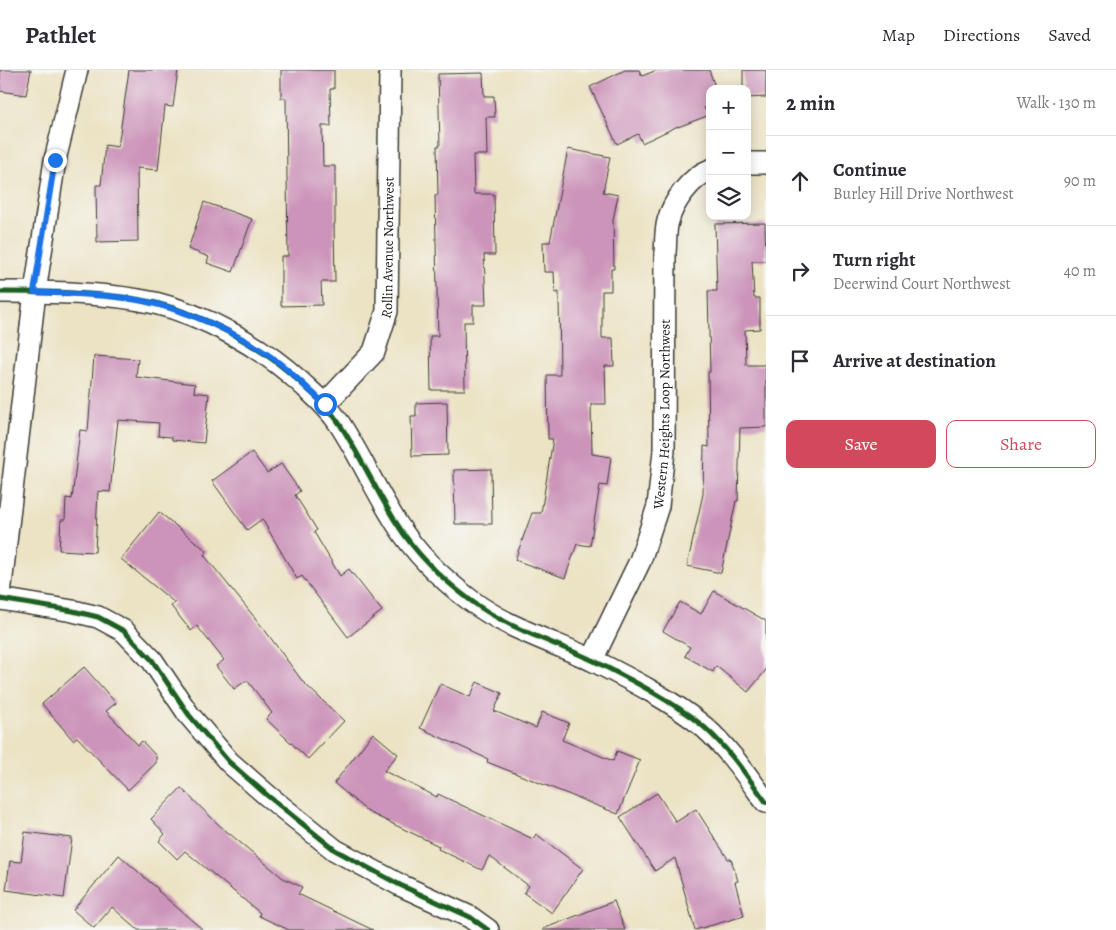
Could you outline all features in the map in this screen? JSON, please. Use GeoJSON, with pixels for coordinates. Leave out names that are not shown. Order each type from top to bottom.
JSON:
{"type":"FeatureCollection","features":[{"type":"Feature","properties":{"kind":"street"},"geometry":{"type":"LineString","coordinates":[[0,594],[34,292],[55,160],[78,70]]}},
{"type":"Feature","properties":{"kind":"street","name":"Rollin Avenue Northwest"},"geometry":{"type":"LineString","coordinates":[[325,404],[374,352],[388,311],[390,70]]}},
{"type":"Feature","properties":{"kind":"street"},"geometry":{"type":"LineString","coordinates":[[751,163],[766,163]]}},
{"type":"Feature","properties":{"kind":"street","name":"Western Heights Loop Northwest"},"geometry":{"type":"LineString","coordinates":[[592,660],[640,560],[658,506],[664,451],[665,253],[668,220],[683,191],[706,172]]}},
{"type":"Feature","properties":{"kind":"street"},"geometry":{"type":"LineString","coordinates":[[0,292],[85,294],[156,304],[207,321],[282,365],[325,404],[338,421],[397,525],[416,550],[440,576],[472,602],[500,620],[592,660],[672,703],[705,728],[738,764],[766,802]]}},
{"type":"Feature","properties":{"kind":"street"},"geometry":{"type":"LineString","coordinates":[[0,599],[98,617],[124,630],[152,660],[189,715],[229,762],[268,796],[336,850],[400,885],[470,917],[488,930]]}},
{"type":"Feature","properties":{"kind":"building"},"geometry":{"type":"Polygon","coordinates":[[[0,70],[31,70],[26,95],[0,91],[0,70]]]}},
{"type":"Feature","properties":{"kind":"building"},"geometry":{"type":"Polygon","coordinates":[[[129,70],[178,70],[173,107],[165,106],[158,170],[137,168],[138,241],[97,242],[96,185],[101,185],[105,145],[118,147],[129,70]]]}},
{"type":"Feature","properties":{"kind":"building"},"geometry":{"type":"Polygon","coordinates":[[[281,70],[334,70],[334,89],[330,89],[331,126],[322,126],[323,166],[335,166],[335,282],[321,282],[322,305],[281,306],[281,256],[288,256],[286,98],[281,98],[281,70]]]}},
{"type":"Feature","properties":{"kind":"building"},"geometry":{"type":"Polygon","coordinates":[[[625,70],[639,70],[642,76],[657,70],[709,70],[715,85],[706,85],[706,106],[704,107],[706,116],[678,126],[642,143],[638,134],[617,144],[590,87],[625,70]]]}},
{"type":"Feature","properties":{"kind":"building"},"geometry":{"type":"Polygon","coordinates":[[[743,70],[766,70],[766,97],[751,98],[751,85],[743,85],[743,70]]]}},
{"type":"Feature","properties":{"kind":"building"},"geometry":{"type":"Polygon","coordinates":[[[483,73],[484,96],[494,96],[495,117],[486,117],[487,155],[473,155],[474,194],[494,194],[495,255],[484,255],[486,305],[473,305],[473,322],[464,322],[465,390],[431,390],[430,336],[438,336],[435,195],[438,195],[437,146],[440,146],[438,74],[483,73]]]}},
{"type":"Feature","properties":{"kind":"building"},"geometry":{"type":"Polygon","coordinates":[[[568,149],[610,157],[603,192],[618,195],[613,220],[614,269],[611,269],[611,291],[602,291],[602,338],[613,338],[614,366],[605,366],[606,404],[591,404],[592,454],[611,457],[607,486],[600,485],[590,546],[577,544],[565,578],[515,560],[532,513],[541,513],[553,439],[548,439],[547,375],[560,375],[559,292],[555,293],[554,272],[544,272],[543,242],[550,242],[568,149]]]}},
{"type":"Feature","properties":{"kind":"building"},"geometry":{"type":"Polygon","coordinates":[[[204,202],[252,219],[233,272],[207,263],[209,257],[188,249],[204,202]]]}},
{"type":"Feature","properties":{"kind":"building"},"geometry":{"type":"Polygon","coordinates":[[[765,223],[766,261],[752,261],[754,298],[760,298],[760,329],[745,330],[746,365],[766,365],[766,427],[740,428],[738,501],[736,501],[721,573],[687,566],[703,494],[704,446],[709,447],[708,291],[717,291],[715,224],[765,223]]]}},
{"type":"Feature","properties":{"kind":"building"},"geometry":{"type":"Polygon","coordinates":[[[94,356],[138,359],[136,377],[195,384],[194,392],[209,394],[204,443],[172,440],[172,437],[158,436],[159,423],[118,420],[110,492],[98,491],[95,552],[59,550],[61,520],[65,520],[66,498],[72,499],[80,430],[88,431],[94,356]]]}},
{"type":"Feature","properties":{"kind":"building"},"geometry":{"type":"Polygon","coordinates":[[[447,402],[448,455],[412,456],[411,416],[416,416],[416,403],[447,402]]]}},
{"type":"Feature","properties":{"kind":"building"},"geometry":{"type":"Polygon","coordinates":[[[252,452],[267,473],[281,464],[300,491],[295,495],[317,530],[314,532],[340,576],[349,569],[382,611],[348,637],[302,576],[297,579],[262,519],[247,530],[212,481],[252,452]]]}},
{"type":"Feature","properties":{"kind":"building"},"geometry":{"type":"Polygon","coordinates":[[[491,469],[492,524],[455,524],[454,470],[491,469]]]}},
{"type":"Feature","properties":{"kind":"building"},"geometry":{"type":"Polygon","coordinates":[[[159,512],[207,551],[204,555],[264,629],[303,682],[344,721],[308,759],[266,719],[272,713],[247,680],[234,689],[216,666],[224,660],[197,626],[191,631],[171,606],[175,603],[121,559],[159,512]]]}},
{"type":"Feature","properties":{"kind":"building"},"geometry":{"type":"Polygon","coordinates":[[[714,591],[766,621],[766,670],[748,692],[716,666],[713,672],[685,656],[690,647],[663,631],[680,602],[701,614],[714,591]]]}},
{"type":"Feature","properties":{"kind":"building"},"geometry":{"type":"Polygon","coordinates":[[[84,667],[116,703],[106,711],[138,745],[142,741],[156,756],[156,763],[128,790],[77,737],[73,740],[42,704],[84,667]]]}},
{"type":"Feature","properties":{"kind":"building"},"geometry":{"type":"Polygon","coordinates":[[[477,682],[502,693],[494,711],[536,728],[542,712],[569,723],[562,740],[613,761],[617,751],[640,760],[618,814],[487,762],[488,759],[420,728],[440,684],[470,697],[477,682]]]}},
{"type":"Feature","properties":{"kind":"building"},"geometry":{"type":"Polygon","coordinates":[[[373,733],[398,754],[384,771],[437,797],[438,794],[533,839],[536,834],[583,869],[552,913],[524,893],[529,886],[489,856],[482,870],[438,849],[439,846],[368,812],[334,783],[373,733]]]}},
{"type":"Feature","properties":{"kind":"building"},"geometry":{"type":"Polygon","coordinates":[[[181,788],[219,825],[283,878],[302,887],[298,894],[373,930],[289,930],[259,916],[260,913],[185,851],[177,859],[159,841],[165,834],[151,819],[181,788]]]}},
{"type":"Feature","properties":{"kind":"building"},"geometry":{"type":"Polygon","coordinates":[[[657,793],[676,822],[696,809],[728,859],[731,859],[738,881],[735,882],[744,916],[695,930],[675,858],[655,871],[620,817],[657,793]]]}},
{"type":"Feature","properties":{"kind":"building"},"geometry":{"type":"Polygon","coordinates":[[[25,832],[72,838],[64,898],[6,890],[10,861],[21,862],[25,832]]]}},
{"type":"Feature","properties":{"kind":"building"},"geometry":{"type":"Polygon","coordinates":[[[119,855],[203,930],[138,930],[112,907],[94,928],[73,910],[119,855]]]}},
{"type":"Feature","properties":{"kind":"building"},"geometry":{"type":"Polygon","coordinates":[[[614,901],[625,930],[543,930],[543,929],[614,901]]]}},
{"type":"Feature","properties":{"kind":"cycle path"},"geometry":{"type":"LineString","coordinates":[[0,292],[97,295],[136,299],[174,308],[193,315],[250,344],[284,368],[320,400],[335,417],[404,535],[421,556],[449,583],[470,600],[499,619],[592,660],[635,682],[692,717],[721,744],[766,802]]}},
{"type":"Feature","properties":{"kind":"cycle path"},"geometry":{"type":"LineString","coordinates":[[0,599],[98,617],[124,631],[152,660],[189,715],[229,762],[268,796],[335,850],[400,885],[470,917],[488,930]]}},
{"type":"Feature","properties":{"kind":"route"},"geometry":{"type":"LineString","coordinates":[[55,160],[34,292],[124,298],[156,304],[207,321],[282,365],[325,404]]}}]}
